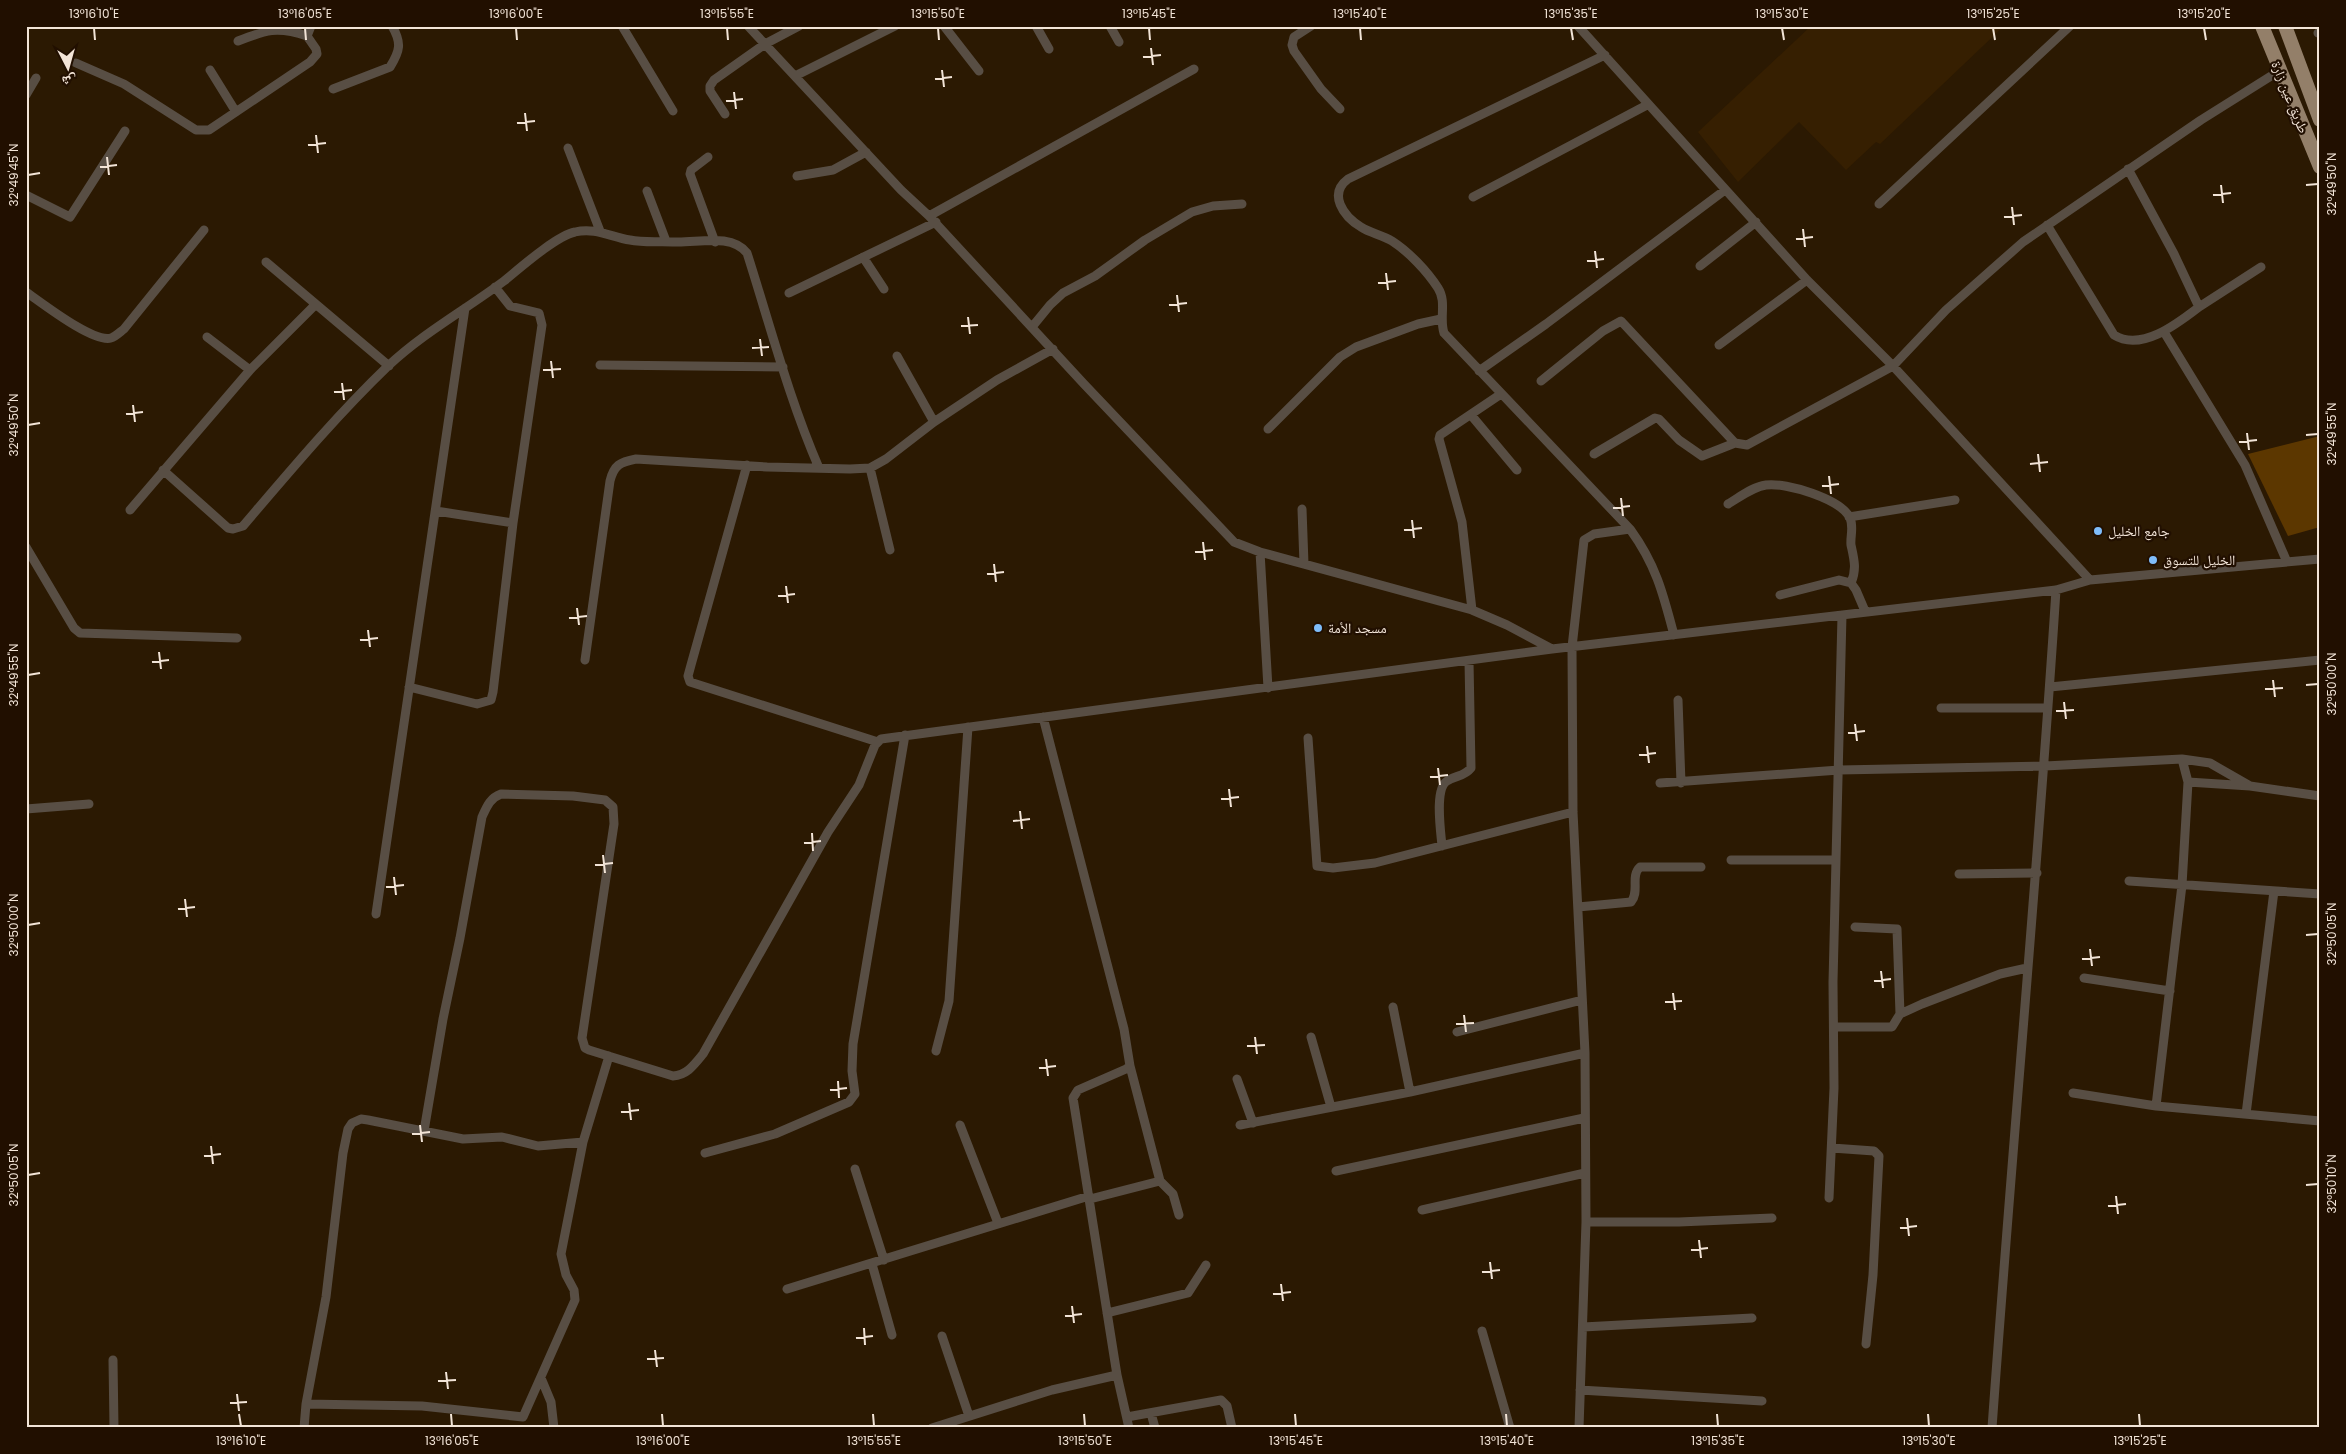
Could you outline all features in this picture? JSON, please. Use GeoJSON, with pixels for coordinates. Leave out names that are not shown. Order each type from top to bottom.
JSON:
{"type":"FeatureCollection","features":[{"type":"Feature","properties":{"kind":"main road","name":"طريق عين زارة"},"geometry":{"type":"LineString","coordinates":[[2262,26],[2320,167]]}},
{"type":"Feature","properties":{"kind":"main road","name":"طريق عين زارة"},"geometry":{"type":"LineString","coordinates":[[2286,26],[2315,90],[2320,120]]}},
{"type":"Feature","properties":{"kind":"street"},"geometry":{"type":"LineString","coordinates":[[306,36],[312,26]]}},
{"type":"Feature","properties":{"kind":"street"},"geometry":{"type":"LineString","coordinates":[[333,89],[390,67],[400,47],[398,37],[392,26]]}},
{"type":"Feature","properties":{"kind":"street"},"geometry":{"type":"LineString","coordinates":[[622,26],[672,111]]}},
{"type":"Feature","properties":{"kind":"street"},"geometry":{"type":"LineString","coordinates":[[748,26],[866,152],[932,219],[1234,542],[1260,552],[1472,610],[1506,624],[1552,649]]}},
{"type":"Feature","properties":{"kind":"street"},"geometry":{"type":"LineString","coordinates":[[725,114],[713,96],[710,86],[714,80],[765,44],[799,26]]}},
{"type":"Feature","properties":{"kind":"street"},"geometry":{"type":"LineString","coordinates":[[795,76],[895,26]]}},
{"type":"Feature","properties":{"kind":"street"},"geometry":{"type":"LineString","coordinates":[[944,26],[979,71]]}},
{"type":"Feature","properties":{"kind":"street"},"geometry":{"type":"LineString","coordinates":[[1036,26],[1049,50]]}},
{"type":"Feature","properties":{"kind":"street"},"geometry":{"type":"LineString","coordinates":[[1110,26],[1119,42]]}},
{"type":"Feature","properties":{"kind":"street"},"geometry":{"type":"LineString","coordinates":[[1311,26],[1294,37],[1292,45],[1294,51],[1321,89],[1340,109]]}},
{"type":"Feature","properties":{"kind":"street"},"geometry":{"type":"LineString","coordinates":[[1578,26],[1647,105],[1807,280],[1894,366],[2090,580]]}},
{"type":"Feature","properties":{"kind":"street"},"geometry":{"type":"LineString","coordinates":[[1879,204],[2070,26]]}},
{"type":"Feature","properties":{"kind":"street"},"geometry":{"type":"LineString","coordinates":[[76,63],[124,84],[196,130],[209,130],[315,58],[316,49],[306,36],[282,30],[264,31],[238,41]]}},
{"type":"Feature","properties":{"kind":"street"},"geometry":{"type":"LineString","coordinates":[[1605,55],[1341,184],[1337,192],[1338,202],[1349,218],[1360,227],[1393,242],[1438,287],[1443,304],[1441,319],[1444,333],[1630,529],[1659,578],[1674,635]]}},
{"type":"Feature","properties":{"kind":"street"},"geometry":{"type":"LineString","coordinates":[[789,292],[863,257],[1194,69]]}},
{"type":"Feature","properties":{"kind":"street"},"geometry":{"type":"LineString","coordinates":[[210,70],[236,112]]}},
{"type":"Feature","properties":{"kind":"street"},"geometry":{"type":"LineString","coordinates":[[1594,454],[1655,418],[1659,419],[1680,440],[1702,456],[1735,443],[1747,445],[1894,366],[1946,310],[2023,242],[2201,120],[2279,71]]}},
{"type":"Feature","properties":{"kind":"street"},"geometry":{"type":"LineString","coordinates":[[26,95],[36,78]]}},
{"type":"Feature","properties":{"kind":"street"},"geometry":{"type":"LineString","coordinates":[[1473,197],[1647,105]]}},
{"type":"Feature","properties":{"kind":"street"},"geometry":{"type":"LineString","coordinates":[[26,195],[70,218],[125,131]]}},
{"type":"Feature","properties":{"kind":"street"},"geometry":{"type":"LineString","coordinates":[[568,148],[600,231]]}},
{"type":"Feature","properties":{"kind":"street"},"geometry":{"type":"LineString","coordinates":[[797,176],[832,170],[866,152]]}},
{"type":"Feature","properties":{"kind":"street"},"geometry":{"type":"LineString","coordinates":[[708,157],[691,170],[690,174],[715,242]]}},
{"type":"Feature","properties":{"kind":"street"},"geometry":{"type":"LineString","coordinates":[[2128,169],[2174,254],[2198,307]]}},
{"type":"Feature","properties":{"kind":"street"},"geometry":{"type":"LineString","coordinates":[[1479,371],[1546,324],[1725,190]]}},
{"type":"Feature","properties":{"kind":"street"},"geometry":{"type":"LineString","coordinates":[[647,191],[666,242]]}},
{"type":"Feature","properties":{"kind":"street"},"geometry":{"type":"LineString","coordinates":[[1032,327],[1050,305],[1063,294],[1095,276],[1145,240],[1192,212],[1213,206],[1242,204]]}},
{"type":"Feature","properties":{"kind":"street"},"geometry":{"type":"LineString","coordinates":[[1700,266],[1756,222]]}},
{"type":"Feature","properties":{"kind":"street"},"geometry":{"type":"LineString","coordinates":[[2047,225],[2114,335],[2122,340],[2137,340],[2164,332],[2198,307],[2261,267]]}},
{"type":"Feature","properties":{"kind":"street"},"geometry":{"type":"LineString","coordinates":[[26,292],[89,332],[102,338],[112,338],[124,329],[204,230]]}},
{"type":"Feature","properties":{"kind":"street"},"geometry":{"type":"LineString","coordinates":[[164,470],[228,528],[233,529],[244,526],[302,456],[389,366],[425,336],[569,233],[600,231],[631,240],[735,243],[746,253],[803,431],[819,468]]}},
{"type":"Feature","properties":{"kind":"street"},"geometry":{"type":"LineString","coordinates":[[863,257],[884,289]]}},
{"type":"Feature","properties":{"kind":"street"},"geometry":{"type":"LineString","coordinates":[[266,262],[389,366]]}},
{"type":"Feature","properties":{"kind":"street"},"geometry":{"type":"LineString","coordinates":[[1719,345],[1807,280]]}},
{"type":"Feature","properties":{"kind":"street"},"geometry":{"type":"LineString","coordinates":[[409,687],[477,704],[491,700],[513,523],[542,318],[539,313],[534,311],[510,306],[495,287]]}},
{"type":"Feature","properties":{"kind":"street"},"geometry":{"type":"LineString","coordinates":[[130,510],[250,370],[315,305]]}},
{"type":"Feature","properties":{"kind":"street"},"geometry":{"type":"LineString","coordinates":[[376,914],[465,308]]}},
{"type":"Feature","properties":{"kind":"street"},"geometry":{"type":"LineString","coordinates":[[1268,428],[1340,357],[1356,347],[1418,324],[1441,319]]}},
{"type":"Feature","properties":{"kind":"street"},"geometry":{"type":"LineString","coordinates":[[1541,381],[1602,331],[1621,321],[1735,443]]}},
{"type":"Feature","properties":{"kind":"street"},"geometry":{"type":"LineString","coordinates":[[2164,332],[2245,465],[2288,562]]}},
{"type":"Feature","properties":{"kind":"street"},"geometry":{"type":"LineString","coordinates":[[207,337],[250,370]]}},
{"type":"Feature","properties":{"kind":"street"},"geometry":{"type":"LineString","coordinates":[[585,660],[610,481],[613,469],[617,464],[636,459],[819,468],[870,468],[886,459],[934,422],[997,380],[1053,349]]}},
{"type":"Feature","properties":{"kind":"street"},"geometry":{"type":"LineString","coordinates":[[897,356],[934,422]]}},
{"type":"Feature","properties":{"kind":"street"},"geometry":{"type":"LineString","coordinates":[[600,365],[783,367]]}},
{"type":"Feature","properties":{"kind":"street"},"geometry":{"type":"LineString","coordinates":[[1472,610],[1462,522],[1439,439],[1440,436],[1472,416],[1501,394]]}},
{"type":"Feature","properties":{"kind":"street"},"geometry":{"type":"LineString","coordinates":[[1472,416],[1517,470]]}},
{"type":"Feature","properties":{"kind":"street"},"geometry":{"type":"LineString","coordinates":[[747,465],[688,676],[690,682],[878,742]]}},
{"type":"Feature","properties":{"kind":"street"},"geometry":{"type":"LineString","coordinates":[[870,468],[890,550]]}},
{"type":"Feature","properties":{"kind":"street"},"geometry":{"type":"LineString","coordinates":[[1728,504],[1757,488],[1781,485],[1820,496],[1839,507],[1850,517],[1853,535],[1851,544],[1855,562],[1851,583]]}},
{"type":"Feature","properties":{"kind":"street"},"geometry":{"type":"LineString","coordinates":[[1850,517],[1955,500]]}},
{"type":"Feature","properties":{"kind":"street"},"geometry":{"type":"LineString","coordinates":[[1302,510],[1304,564]]}},
{"type":"Feature","properties":{"kind":"street"},"geometry":{"type":"LineString","coordinates":[[436,512],[513,523]]}},
{"type":"Feature","properties":{"kind":"street"},"geometry":{"type":"LineString","coordinates":[[1579,1428],[1584,1326],[1586,1222],[1584,1053],[1573,812],[1572,647],[1584,540],[1594,534],[1630,529]]}},
{"type":"Feature","properties":{"kind":"street"},"geometry":{"type":"LineString","coordinates":[[26,547],[74,628],[80,633],[237,638]]}},
{"type":"Feature","properties":{"kind":"street"},"geometry":{"type":"LineString","coordinates":[[1260,552],[1268,688]]}},
{"type":"Feature","properties":{"kind":"street"},"geometry":{"type":"LineString","coordinates":[[424,1131],[482,817],[488,802],[494,797],[506,794],[573,796],[606,800],[613,807],[614,824],[582,1038],[585,1048],[673,1076],[684,1074],[695,1064],[798,888],[828,832],[859,785],[881,739],[1552,649],[2056,590],[2090,580],[2320,559]]}},
{"type":"Feature","properties":{"kind":"street"},"geometry":{"type":"LineString","coordinates":[[1780,595],[1839,580],[1851,583],[1865,611]]}},
{"type":"Feature","properties":{"kind":"street"},"geometry":{"type":"LineString","coordinates":[[1992,1428],[2027,968],[2037,873],[2056,590]]}},
{"type":"Feature","properties":{"kind":"street"},"geometry":{"type":"LineString","coordinates":[[1829,1198],[1834,1088],[1836,860],[1842,615]]}},
{"type":"Feature","properties":{"kind":"street"},"geometry":{"type":"LineString","coordinates":[[2050,687],[2320,660]]}},
{"type":"Feature","properties":{"kind":"street"},"geometry":{"type":"LineString","coordinates":[[1442,846],[1441,788],[1446,781],[1467,774],[1472,768],[1469,661]]}},
{"type":"Feature","properties":{"kind":"street"},"geometry":{"type":"LineString","coordinates":[[1678,700],[1681,782]]}},
{"type":"Feature","properties":{"kind":"street"},"geometry":{"type":"LineString","coordinates":[[1941,708],[2047,708]]}},
{"type":"Feature","properties":{"kind":"street"},"geometry":{"type":"LineString","coordinates":[[1043,717],[1124,1029],[1130,1066],[1160,1181],[1173,1194],[1179,1215]]}},
{"type":"Feature","properties":{"kind":"street"},"geometry":{"type":"LineString","coordinates":[[936,1051],[949,1001],[968,727]]}},
{"type":"Feature","properties":{"kind":"street"},"geometry":{"type":"LineString","coordinates":[[704,1153],[774,1134],[849,1102],[855,1094],[852,1071],[853,1044],[905,735]]}},
{"type":"Feature","properties":{"kind":"street"},"geometry":{"type":"LineString","coordinates":[[1308,738],[1318,866],[1333,868],[1375,863],[1573,812]]}},
{"type":"Feature","properties":{"kind":"street"},"geometry":{"type":"LineString","coordinates":[[1660,784],[1839,770],[2045,766],[2182,759],[2210,763],[2250,786]]}},
{"type":"Feature","properties":{"kind":"street"},"geometry":{"type":"LineString","coordinates":[[2156,1106],[2182,885],[2188,782],[2182,759]]}},
{"type":"Feature","properties":{"kind":"street"},"geometry":{"type":"LineString","coordinates":[[2188,782],[2250,786],[2320,796]]}},
{"type":"Feature","properties":{"kind":"street"},"geometry":{"type":"LineString","coordinates":[[26,809],[89,804]]}},
{"type":"Feature","properties":{"kind":"street"},"geometry":{"type":"LineString","coordinates":[[1731,860],[1836,860]]}},
{"type":"Feature","properties":{"kind":"street"},"geometry":{"type":"LineString","coordinates":[[1578,907],[1631,902],[1635,897],[1636,873],[1640,867],[1701,867]]}},
{"type":"Feature","properties":{"kind":"street"},"geometry":{"type":"LineString","coordinates":[[1959,874],[2037,873]]}},
{"type":"Feature","properties":{"kind":"street"},"geometry":{"type":"LineString","coordinates":[[2129,881],[2320,894]]}},
{"type":"Feature","properties":{"kind":"street"},"geometry":{"type":"LineString","coordinates":[[2246,1114],[2274,891]]}},
{"type":"Feature","properties":{"kind":"street"},"geometry":{"type":"LineString","coordinates":[[1834,1027],[1892,1027],[1900,1014],[1897,930],[1854,927]]}},
{"type":"Feature","properties":{"kind":"street"},"geometry":{"type":"LineString","coordinates":[[1900,1014],[1958,988],[2000,974],[2027,968]]}},
{"type":"Feature","properties":{"kind":"street"},"geometry":{"type":"LineString","coordinates":[[2084,978],[2170,991]]}},
{"type":"Feature","properties":{"kind":"street"},"geometry":{"type":"LineString","coordinates":[[1457,1032],[1582,1000]]}},
{"type":"Feature","properties":{"kind":"street"},"geometry":{"type":"LineString","coordinates":[[1393,1007],[1410,1092]]}},
{"type":"Feature","properties":{"kind":"street"},"geometry":{"type":"LineString","coordinates":[[1311,1037],[1331,1107]]}},
{"type":"Feature","properties":{"kind":"street"},"geometry":{"type":"LineString","coordinates":[[1240,1125],[1410,1092],[1584,1053]]}},
{"type":"Feature","properties":{"kind":"street"},"geometry":{"type":"LineString","coordinates":[[306,1404],[422,1406],[523,1417],[541,1378],[542,1370],[575,1300],[561,1254],[583,1142],[609,1056]]}},
{"type":"Feature","properties":{"kind":"street"},"geometry":{"type":"LineString","coordinates":[[1129,1428],[1117,1374],[1090,1198],[1074,1115],[1075,1094],[1120,1073],[1130,1066]]}},
{"type":"Feature","properties":{"kind":"street"},"geometry":{"type":"LineString","coordinates":[[1237,1079],[1253,1123]]}},
{"type":"Feature","properties":{"kind":"street"},"geometry":{"type":"LineString","coordinates":[[2073,1093],[2156,1106],[2320,1121]]}},
{"type":"Feature","properties":{"kind":"street"},"geometry":{"type":"LineString","coordinates":[[1336,1171],[1584,1118]]}},
{"type":"Feature","properties":{"kind":"street"},"geometry":{"type":"LineString","coordinates":[[304,1428],[306,1404],[326,1297],[339,1180],[348,1129],[356,1120],[361,1119],[463,1139],[502,1138],[538,1146],[583,1142]]}},
{"type":"Feature","properties":{"kind":"street"},"geometry":{"type":"LineString","coordinates":[[960,1124],[998,1223]]}},
{"type":"Feature","properties":{"kind":"street"},"geometry":{"type":"LineString","coordinates":[[1832,1148],[1874,1151],[1879,1156],[1873,1275],[1866,1344]]}},
{"type":"Feature","properties":{"kind":"street"},"geometry":{"type":"LineString","coordinates":[[855,1169],[884,1260]]}},
{"type":"Feature","properties":{"kind":"street"},"geometry":{"type":"LineString","coordinates":[[1422,1210],[1585,1173]]}},
{"type":"Feature","properties":{"kind":"street"},"geometry":{"type":"LineString","coordinates":[[788,1289],[998,1223],[1160,1181]]}},
{"type":"Feature","properties":{"kind":"street"},"geometry":{"type":"LineString","coordinates":[[1586,1222],[1680,1222],[1772,1218]]}},
{"type":"Feature","properties":{"kind":"street"},"geometry":{"type":"LineString","coordinates":[[872,1264],[892,1335]]}},
{"type":"Feature","properties":{"kind":"street"},"geometry":{"type":"LineString","coordinates":[[1107,1313],[1188,1293],[1206,1265]]}},
{"type":"Feature","properties":{"kind":"street"},"geometry":{"type":"LineString","coordinates":[[1584,1326],[1752,1318]]}},
{"type":"Feature","properties":{"kind":"street"},"geometry":{"type":"LineString","coordinates":[[1482,1331],[1510,1428]]}},
{"type":"Feature","properties":{"kind":"street"},"geometry":{"type":"LineString","coordinates":[[942,1336],[969,1416]]}},
{"type":"Feature","properties":{"kind":"street"},"geometry":{"type":"LineString","coordinates":[[113,1360],[114,1428]]}},
{"type":"Feature","properties":{"kind":"street"},"geometry":{"type":"LineString","coordinates":[[932,1428],[1052,1390],[1117,1374]]}},
{"type":"Feature","properties":{"kind":"street"},"geometry":{"type":"LineString","coordinates":[[541,1378],[551,1402],[554,1428]]}},
{"type":"Feature","properties":{"kind":"street"},"geometry":{"type":"LineString","coordinates":[[1580,1390],[1762,1401]]}},
{"type":"Feature","properties":{"kind":"street"},"geometry":{"type":"LineString","coordinates":[[1127,1417],[1220,1400],[1226,1406],[1232,1428]]}},
{"type":"Feature","properties":{"kind":"street"},"geometry":{"type":"LineString","coordinates":[[1151,1413],[1155,1428]]}},
{"type":"Feature","properties":{"kind":"shaded area"},"geometry":{"type":"Polygon","coordinates":[[[1811,26],[2004,26],[1880,144],[1876,142],[1846,170],[1799,122],[1738,182],[1698,132],[1811,26]]]}},
{"type":"Feature","properties":{"kind":"shaded area"},"geometry":{"type":"Polygon","coordinates":[[[2320,436],[2320,527],[2288,536],[2248,454],[2320,436]]]}},
{"type":"Feature","properties":{"kind":"place","name":"جامع الخليل"},"geometry":{"type":"Point","coordinates":[2098,531]}},
{"type":"Feature","properties":{"kind":"place","name":"الخليل للتسوق"},"geometry":{"type":"Point","coordinates":[2153,560]}},
{"type":"Feature","properties":{"kind":"place","name":"مسجد الأمة"},"geometry":{"type":"Point","coordinates":[1318,628]}}]}
